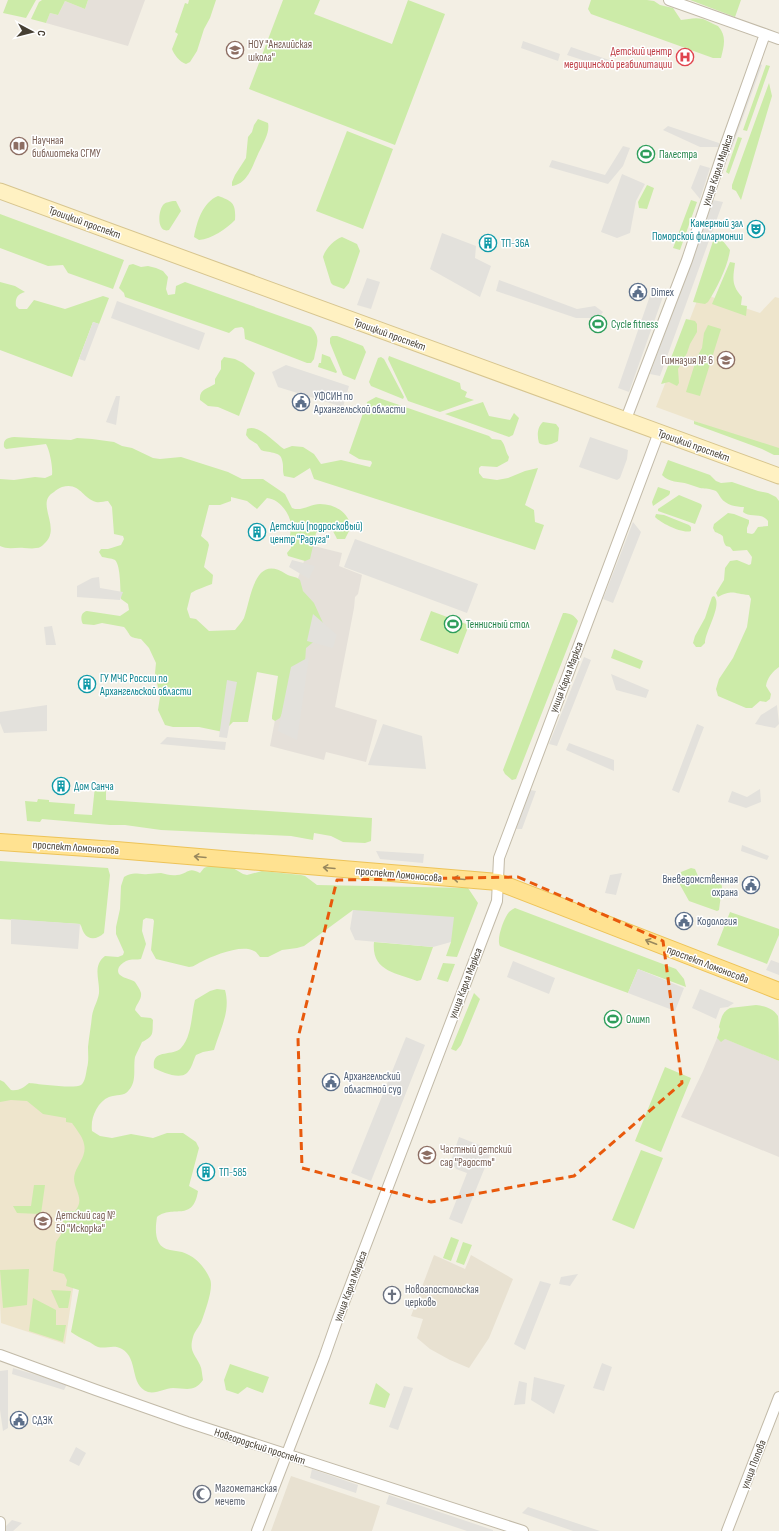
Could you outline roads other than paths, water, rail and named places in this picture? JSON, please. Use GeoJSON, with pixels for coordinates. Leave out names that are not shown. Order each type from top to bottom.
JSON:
{"type":"FeatureCollection","features":[{"type":"Feature","properties":{"kind":"main road","name":"Троицкий проспект"},"geometry":{"type":"LineString","coordinates":[[0,191],[779,476]]}},
{"type":"Feature","properties":{"kind":"main road","name":"проспект Ломоносова"},"geometry":{"type":"LineString","coordinates":[[0,842],[116,850],[498,882],[779,991]]}},
{"type":"Feature","properties":{"kind":"street"},"geometry":{"type":"LineString","coordinates":[[669,0],[779,39]]}},
{"type":"Feature","properties":{"kind":"street","name":"улица Карла Маркса"},"geometry":{"type":"LineString","coordinates":[[626,419],[687,260],[765,34]]}},
{"type":"Feature","properties":{"kind":"street","name":"улица Карла Маркса"},"geometry":{"type":"LineString","coordinates":[[257,1531],[497,901],[499,858],[659,432]]}},
{"type":"Feature","properties":{"kind":"street","name":"Новгородский проспект"},"geometry":{"type":"LineString","coordinates":[[0,1355],[96,1390],[286,1454],[523,1531]]}},
{"type":"Feature","properties":{"kind":"street","name":"улица Попова"},"geometry":{"type":"LineString","coordinates":[[727,1531],[779,1397]]}},
{"type":"Feature","properties":{"kind":"street"},"geometry":{"type":"LineString","coordinates":[[0,1522],[0,1531]]}},
{"type":"Feature","properties":{"kind":"place","name":"НОУ \"Английская школа\""},"geometry":{"type":"Point","coordinates":[235,50]}},
{"type":"Feature","properties":{"kind":"place","name":"Детский центр медицинской реабилитации"},"geometry":{"type":"Point","coordinates":[685,57]}},
{"type":"Feature","properties":{"kind":"place","name":"Научная библиотека СГМУ"},"geometry":{"type":"Point","coordinates":[19,146]}},
{"type":"Feature","properties":{"kind":"place","name":"Палестра"},"geometry":{"type":"Point","coordinates":[646,154]}},
{"type":"Feature","properties":{"kind":"place","name":"Камерный зал Поморской филармонии"},"geometry":{"type":"Point","coordinates":[756,229]}},
{"type":"Feature","properties":{"kind":"place","name":"ТП-36А"},"geometry":{"type":"Point","coordinates":[488,243]}},
{"type":"Feature","properties":{"kind":"place","name":"Dimex"},"geometry":{"type":"Point","coordinates":[638,292]}},
{"type":"Feature","properties":{"kind":"place","name":"Cycle fitness"},"geometry":{"type":"Point","coordinates":[598,324]}},
{"type":"Feature","properties":{"kind":"place","name":"Гимназия № 6"},"geometry":{"type":"Point","coordinates":[726,360]}},
{"type":"Feature","properties":{"kind":"place","name":"УФСИН по Архангельской области"},"geometry":{"type":"Point","coordinates":[301,402]}},
{"type":"Feature","properties":{"kind":"place","name":"Детский (подросковый) центр \"Радуга\""},"geometry":{"type":"Point","coordinates":[257,532]}},
{"type":"Feature","properties":{"kind":"place","name":"Теннисный стол"},"geometry":{"type":"Point","coordinates":[453,624]}},
{"type":"Feature","properties":{"kind":"place","name":"ГУ МЧС России по Архангельской области"},"geometry":{"type":"Point","coordinates":[87,684]}},
{"type":"Feature","properties":{"kind":"place","name":"Дом Санча"},"geometry":{"type":"Point","coordinates":[61,786]}},
{"type":"Feature","properties":{"kind":"place","name":"Вневедомственная охрана"},"geometry":{"type":"Point","coordinates":[751,885]}},
{"type":"Feature","properties":{"kind":"place","name":"Кодология"},"geometry":{"type":"Point","coordinates":[684,921]}},
{"type":"Feature","properties":{"kind":"place","name":"Олимп"},"geometry":{"type":"Point","coordinates":[613,1019]}},
{"type":"Feature","properties":{"kind":"place","name":"Архангельский областной суд"},"geometry":{"type":"Point","coordinates":[331,1082]}},
{"type":"Feature","properties":{"kind":"place","name":"Частный детский сад \"Радость\""},"geometry":{"type":"Point","coordinates":[427,1155]}},
{"type":"Feature","properties":{"kind":"place","name":"ТП-585"},"geometry":{"type":"Point","coordinates":[206,1172]}},
{"type":"Feature","properties":{"kind":"place","name":"Детский сад № 50 \"Искорка\""},"geometry":{"type":"Point","coordinates":[43,1221]}},
{"type":"Feature","properties":{"kind":"place","name":"Новоапостольская церковь"},"geometry":{"type":"Point","coordinates":[392,1295]}},
{"type":"Feature","properties":{"kind":"place","name":"СДЭК"},"geometry":{"type":"Point","coordinates":[19,1420]}},
{"type":"Feature","properties":{"kind":"place","name":"Магометанская мечеть"},"geometry":{"type":"Point","coordinates":[202,1494]}}]}
